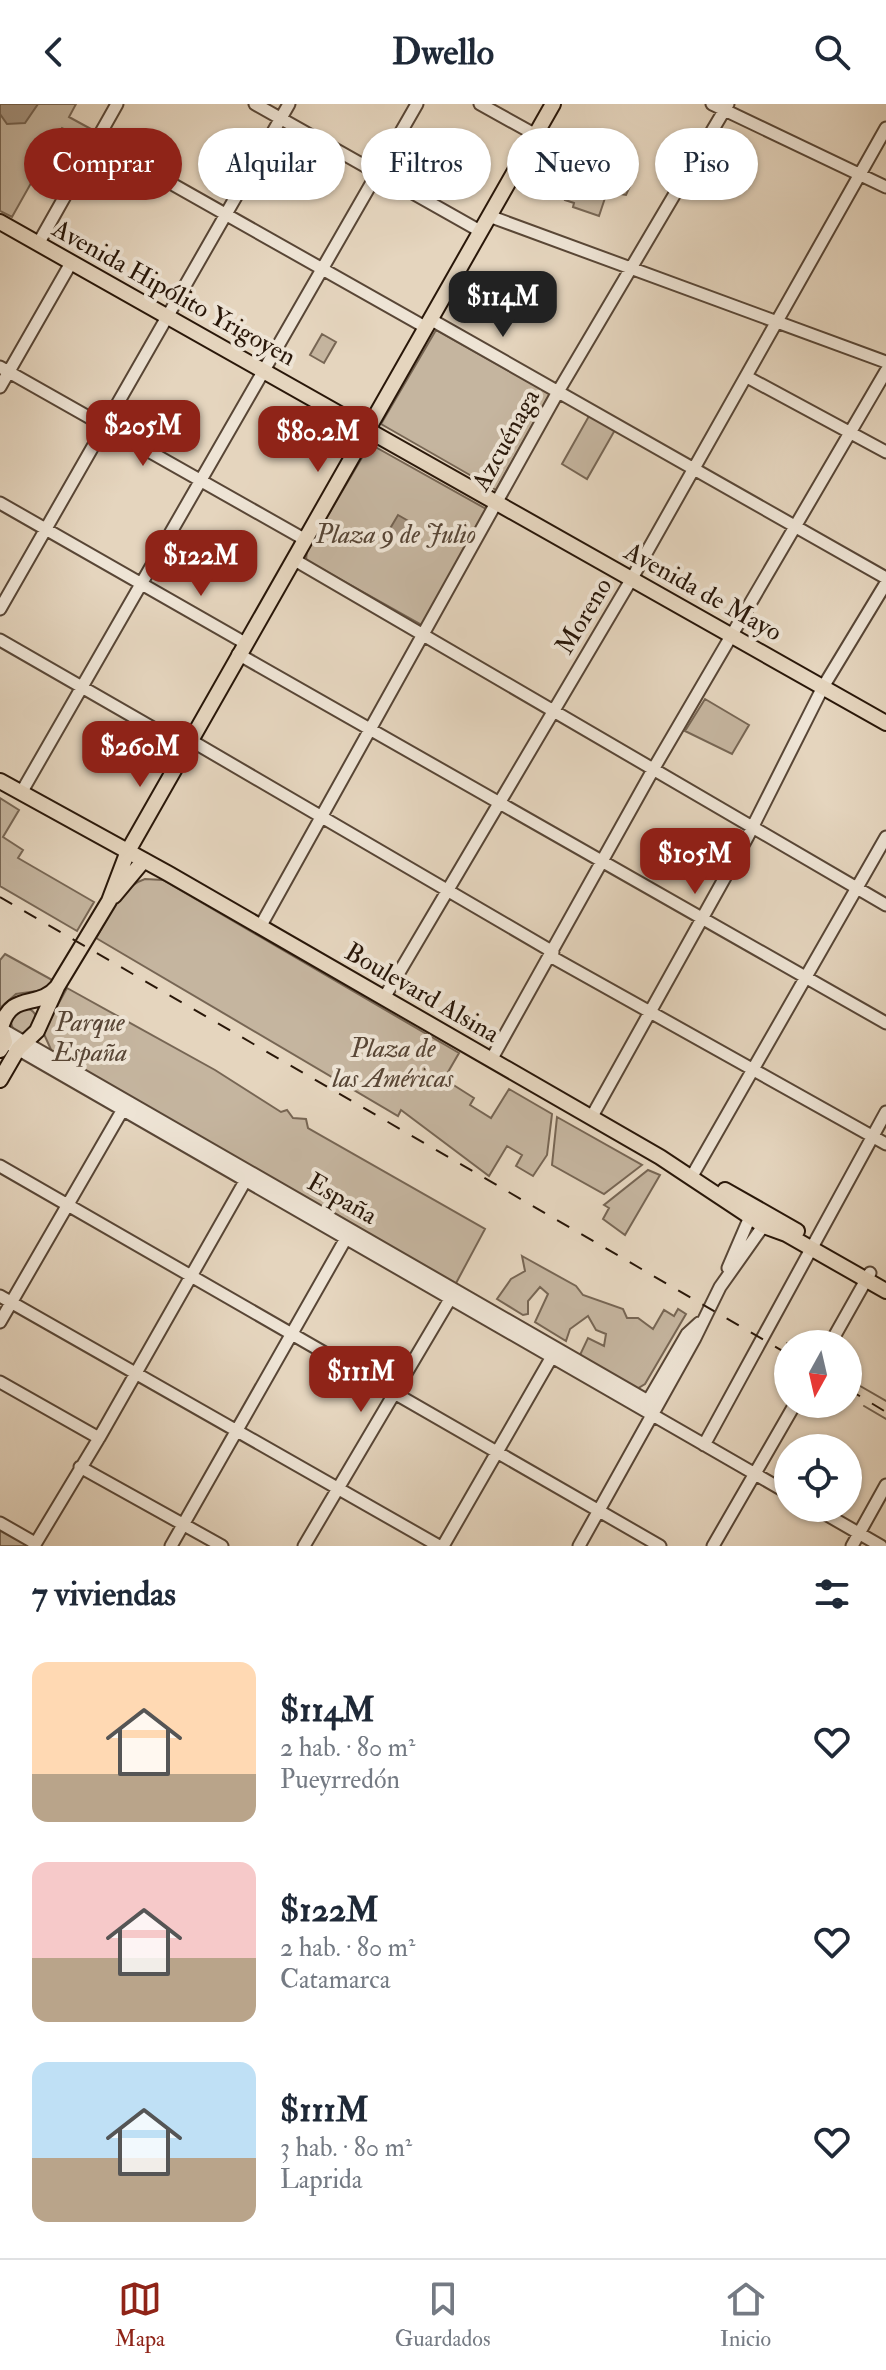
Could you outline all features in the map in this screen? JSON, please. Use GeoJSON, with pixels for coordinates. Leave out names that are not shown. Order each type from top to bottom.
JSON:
{"type":"FeatureCollection","features":[{"type":"Feature","properties":{"kind":"main road"},"geometry":{"type":"LineString","coordinates":[[540,128],[553,104]]}},
{"type":"Feature","properties":{"kind":"main road"},"geometry":{"type":"LineString","coordinates":[[109,901],[128,851],[188,743],[507,185]]}},
{"type":"Feature","properties":{"kind":"main road","name":"Avenida Hipólito Yrigoyen"},"geometry":{"type":"LineString","coordinates":[[0,222],[497,502]]}},
{"type":"Feature","properties":{"kind":"main road","name":"Avenida de Mayo"},"geometry":{"type":"LineString","coordinates":[[497,502],[886,723]]}},
{"type":"Feature","properties":{"kind":"main road","name":"Boulevard Alsina"},"geometry":{"type":"LineString","coordinates":[[0,781],[144,860],[767,1221],[868,1276],[886,1291]]}},
{"type":"Feature","properties":{"kind":"main road"},"geometry":{"type":"LineString","coordinates":[[7,1040],[44,1019],[57,987],[109,901],[144,860]]}},
{"type":"Feature","properties":{"kind":"main road"},"geometry":{"type":"LineString","coordinates":[[0,1080],[14,1005],[46,997],[57,987]]}},
{"type":"Feature","properties":{"kind":"main road","name":"Boulevard Alsina"},"geometry":{"type":"LineString","coordinates":[[868,1276],[886,1282]]}},
{"type":"Feature","properties":{"kind":"street"},"geometry":{"type":"LineString","coordinates":[[103,128],[117,104]]}},
{"type":"Feature","properties":{"kind":"street"},"geometry":{"type":"LineString","coordinates":[[255,104],[361,163]]}},
{"type":"Feature","properties":{"kind":"street"},"geometry":{"type":"LineString","coordinates":[[0,609],[289,104]]}},
{"type":"Feature","properties":{"kind":"street"},"geometry":{"type":"LineString","coordinates":[[403,128],[417,104]]}},
{"type":"Feature","properties":{"kind":"street"},"geometry":{"type":"LineString","coordinates":[[480,104],[523,128]]}},
{"type":"Feature","properties":{"kind":"street"},"geometry":{"type":"LineString","coordinates":[[712,104],[726,107],[886,187]]}},
{"type":"Feature","properties":{"kind":"street","name":"Azcuénaga"},"geometry":{"type":"LineString","coordinates":[[260,927],[628,268],[726,107]]}},
{"type":"Feature","properties":{"kind":"street","name":"Moreno"},"geometry":{"type":"LineString","coordinates":[[384,998],[497,802],[631,580],[886,128]]}},
{"type":"Feature","properties":{"kind":"street"},"geometry":{"type":"LineString","coordinates":[[182,190],[322,270],[559,390],[886,580],[823,687],[702,918],[591,1118]]}},
{"type":"Feature","properties":{"kind":"street"},"geometry":{"type":"LineString","coordinates":[[38,244],[63,200]]}},
{"type":"Feature","properties":{"kind":"street"},"geometry":{"type":"LineString","coordinates":[[21,793],[362,200]]}},
{"type":"Feature","properties":{"kind":"street"},"geometry":{"type":"LineString","coordinates":[[425,200],[480,231]]}},
{"type":"Feature","properties":{"kind":"street"},"geometry":{"type":"LineString","coordinates":[[489,216],[886,362]]}},
{"type":"Feature","properties":{"kind":"street"},"geometry":{"type":"LineString","coordinates":[[0,387],[4,369],[71,263]]}},
{"type":"Feature","properties":{"kind":"street"},"geometry":{"type":"LineString","coordinates":[[4,369],[304,539]]}},
{"type":"Feature","properties":{"kind":"street"},"geometry":{"type":"LineString","coordinates":[[491,1060],[654,768],[886,371]]}},
{"type":"Feature","properties":{"kind":"street"},"geometry":{"type":"LineString","coordinates":[[747,377],[886,452]]}},
{"type":"Feature","properties":{"kind":"street"},"geometry":{"type":"LineString","coordinates":[[0,503],[141,584],[370,729],[886,1023]]}},
{"type":"Feature","properties":{"kind":"street"},"geometry":{"type":"LineString","coordinates":[[293,559],[886,905]]}},
{"type":"Feature","properties":{"kind":"street"},"geometry":{"type":"LineString","coordinates":[[0,640],[322,816],[650,1013],[886,1144]]}},
{"type":"Feature","properties":{"kind":"street"},"geometry":{"type":"LineString","coordinates":[[692,1176],[886,837]]}},
{"type":"Feature","properties":{"kind":"street","name":"España"},"geometry":{"type":"LineString","coordinates":[[7,1040],[349,1234],[774,1485]]}},
{"type":"Feature","properties":{"kind":"street"},"geometry":{"type":"LineString","coordinates":[[0,1322],[6,1299],[125,1105]]}},
{"type":"Feature","properties":{"kind":"street"},"geometry":{"type":"LineString","coordinates":[[704,1445],[886,1112]]}},
{"type":"Feature","properties":{"kind":"street"},"geometry":{"type":"LineString","coordinates":[[0,1166],[660,1546]]}},
{"type":"Feature","properties":{"kind":"street"},"geometry":{"type":"LineString","coordinates":[[0,1523],[35,1544],[248,1176]]}},
{"type":"Feature","properties":{"kind":"street"},"geometry":{"type":"LineString","coordinates":[[720,1287],[752,1212]]}},
{"type":"Feature","properties":{"kind":"street"},"geometry":{"type":"LineString","coordinates":[[579,1546],[695,1338],[700,1322],[720,1287],[767,1221]]}},
{"type":"Feature","properties":{"kind":"street"},"geometry":{"type":"LineString","coordinates":[[171,1546],[349,1234]]}},
{"type":"Feature","properties":{"kind":"street"},"geometry":{"type":"LineString","coordinates":[[838,1330],[868,1276]]}},
{"type":"Feature","properties":{"kind":"street"},"geometry":{"type":"LineString","coordinates":[[304,1546],[452,1294]]}},
{"type":"Feature","properties":{"kind":"street"},"geometry":{"type":"LineString","coordinates":[[6,1299],[237,1433],[441,1546],[554,1353]]}},
{"type":"Feature","properties":{"kind":"street"},"geometry":{"type":"LineString","coordinates":[[652,1415],[648,1401],[687,1334],[700,1322]]}},
{"type":"Feature","properties":{"kind":"street","name":"España"},"geometry":{"type":"LineString","coordinates":[[554,1353],[648,1401]]}},
{"type":"Feature","properties":{"kind":"street"},"geometry":{"type":"LineString","coordinates":[[0,1382],[99,1438]]}},
{"type":"Feature","properties":{"kind":"street"},"geometry":{"type":"LineString","coordinates":[[713,1546],[787,1418]]}},
{"type":"Feature","properties":{"kind":"street"},"geometry":{"type":"LineString","coordinates":[[80,1467],[222,1546]]}},
{"type":"Feature","properties":{"kind":"street"},"geometry":{"type":"LineString","coordinates":[[852,1546],[886,1485]]}},
{"type":"Feature","properties":{"kind":"street"},"geometry":{"type":"LineString","coordinates":[[840,1522],[881,1546]]}},
{"type":"Feature","properties":{"kind":"green space"},"geometry":{"type":"Polygon","coordinates":[[[0,104],[76,104],[69,117],[89,128],[24,128],[24,196],[12,217],[0,211],[0,104]]]}},
{"type":"Feature","properties":{"kind":"green space"},"geometry":{"type":"Polygon","coordinates":[[[565,200],[604,200],[599,216],[573,207],[574,203],[565,200]]]}},
{"type":"Feature","properties":{"kind":"green space"},"geometry":{"type":"Polygon","coordinates":[[[436,330],[550,394],[496,490],[381,424],[436,330]]]}},
{"type":"Feature","properties":{"kind":"green space"},"geometry":{"type":"Polygon","coordinates":[[[322,334],[336,342],[324,363],[310,355],[322,334]]]}},
{"type":"Feature","properties":{"kind":"green space"},"geometry":{"type":"Polygon","coordinates":[[[589,416],[615,430],[587,479],[562,464],[589,416]]]}},
{"type":"Feature","properties":{"kind":"green space","name":"Plaza 9 de Julio"},"geometry":{"type":"Polygon","coordinates":[[[370,444],[486,509],[422,625],[306,560],[307,551],[370,444]]]}},
{"type":"Feature","properties":{"kind":"green space"},"geometry":{"type":"Polygon","coordinates":[[[705,699],[749,725],[732,754],[685,731],[705,699]]]}},
{"type":"Feature","properties":{"kind":"green space"},"geometry":{"type":"Polygon","coordinates":[[[0,798],[19,810],[3,837],[23,850],[18,858],[94,902],[77,931],[0,886],[0,798]]]}},
{"type":"Feature","properties":{"kind":"green space","name":"Plaza de las Américas"},"geometry":{"type":"Polygon","coordinates":[[[145,879],[163,880],[459,1053],[444,1079],[474,1098],[470,1105],[491,1118],[509,1089],[552,1114],[547,1155],[533,1176],[516,1166],[522,1155],[507,1146],[489,1176],[401,1110],[398,1116],[96,938],[122,896],[145,879]]]}},
{"type":"Feature","properties":{"kind":"green space"},"geometry":{"type":"Polygon","coordinates":[[[5,954],[54,981],[44,990],[16,994],[0,1008],[0,960],[5,954]]]}},
{"type":"Feature","properties":{"kind":"green space","name":"Parque España"},"geometry":{"type":"Polygon","coordinates":[[[67,988],[215,1070],[281,1112],[287,1110],[293,1118],[306,1119],[308,1128],[485,1229],[455,1285],[53,1054],[43,1032],[67,988]]]}},
{"type":"Feature","properties":{"kind":"green space"},"geometry":{"type":"Polygon","coordinates":[[[24,1008],[33,1012],[37,1021],[33,1030],[24,1034],[15,1030],[11,1021],[15,1012],[24,1008]]]}},
{"type":"Feature","properties":{"kind":"green space"},"geometry":{"type":"Polygon","coordinates":[[[557,1117],[642,1165],[604,1194],[552,1165],[557,1117]]]}},
{"type":"Feature","properties":{"kind":"green space"},"geometry":{"type":"Polygon","coordinates":[[[648,1170],[660,1175],[625,1235],[603,1219],[609,1208],[604,1205],[648,1170]]]}},
{"type":"Feature","properties":{"kind":"green space"},"geometry":{"type":"Polygon","coordinates":[[[522,1256],[576,1286],[583,1295],[623,1309],[627,1318],[638,1318],[653,1329],[664,1310],[674,1316],[678,1309],[686,1314],[645,1384],[635,1390],[579,1357],[588,1338],[604,1346],[606,1334],[596,1330],[588,1316],[570,1329],[566,1341],[535,1322],[548,1294],[540,1287],[528,1301],[528,1314],[523,1315],[497,1299],[511,1279],[525,1271],[522,1256]]]}},
{"type":"Feature","properties":{"kind":"green space"},"geometry":{"type":"Polygon","coordinates":[[[0,1528],[27,1544],[27,1546],[0,1546],[0,1528]]]}},
{"type":"Feature","properties":{"kind":"shaded area"},"geometry":{"type":"Polygon","coordinates":[[[0,104],[38,104],[25,123],[7,124],[0,114],[0,104]]]}},
{"type":"Feature","properties":{"kind":"shaded area"},"geometry":{"type":"Polygon","coordinates":[[[398,515],[412,523],[401,540],[388,532],[398,515]]]}},
{"type":"Feature","properties":{"kind":"waterway"},"geometry":{"type":"LineString","coordinates":[[862,1387],[886,1401]]}},
{"type":"Feature","properties":{"kind":"waterway"},"geometry":{"type":"LineString","coordinates":[[864,1406],[886,1419]]}},
{"type":"Feature","properties":{"kind":"railway"},"geometry":{"type":"LineString","coordinates":[[0,897],[774,1346]]}},
{"type":"Feature","properties":{"kind":"railway"},"geometry":{"type":"LineString","coordinates":[[862,1397],[886,1412]]}}]}
